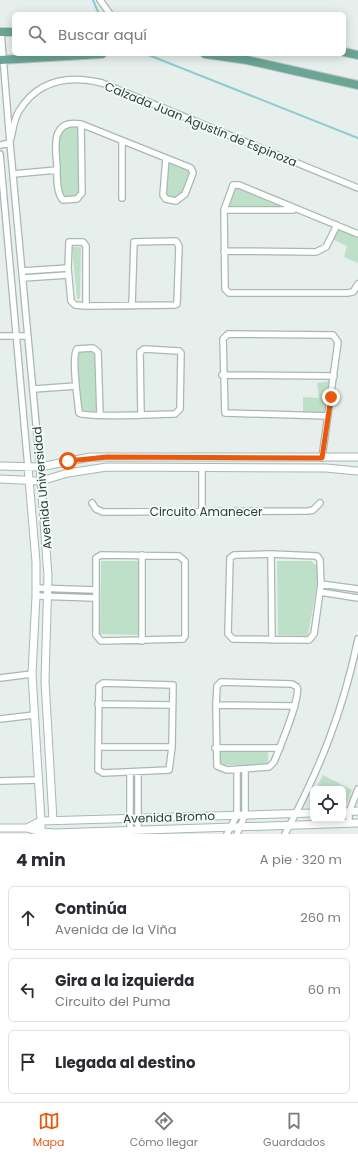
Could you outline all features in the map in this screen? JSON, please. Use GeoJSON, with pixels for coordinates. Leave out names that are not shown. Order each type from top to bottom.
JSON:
{"type":"FeatureCollection","features":[{"type":"Feature","properties":{"kind":"main road"},"geometry":{"type":"LineString","coordinates":[[1,32],[12,32]]}},
{"type":"Feature","properties":{"kind":"main road"},"geometry":{"type":"LineString","coordinates":[[346,52],[358,55]]}},
{"type":"Feature","properties":{"kind":"main road"},"geometry":{"type":"LineString","coordinates":[[2,60],[69,56]]}},
{"type":"Feature","properties":{"kind":"main road"},"geometry":{"type":"LineString","coordinates":[[218,56],[247,60],[358,85]]}},
{"type":"Feature","properties":{"kind":"street"},"geometry":{"type":"LineString","coordinates":[[100,0],[109,12]]}},
{"type":"Feature","properties":{"kind":"street","name":"Avenida Universidad"},"geometry":{"type":"LineString","coordinates":[[1,32],[2,60],[34,389],[46,532],[48,596],[45,681],[54,834]]}},
{"type":"Feature","properties":{"kind":"street","name":"Calzada Juan Agustín de Espinoza"},"geometry":{"type":"LineString","coordinates":[[41,89],[55,82],[68,79],[83,79],[102,83],[358,188]]}},
{"type":"Feature","properties":{"kind":"street","name":"Avenida Universidad"},"geometry":{"type":"LineString","coordinates":[[10,143],[18,112],[29,97],[41,89]]}},
{"type":"Feature","properties":{"kind":"street"},"geometry":{"type":"LineString","coordinates":[[81,124],[82,187],[79,198],[68,201],[61,198],[55,141],[62,127],[70,123],[81,124],[166,158],[193,170],[185,194],[176,201],[166,199],[164,195],[166,158]]}},
{"type":"Feature","properties":{"kind":"street"},"geometry":{"type":"LineString","coordinates":[[122,141],[122,198]]}},
{"type":"Feature","properties":{"kind":"street"},"geometry":{"type":"LineString","coordinates":[[0,145],[10,143]]}},
{"type":"Feature","properties":{"kind":"street","name":"Avenida Universidad"},"geometry":{"type":"LineString","coordinates":[[0,154],[28,467],[36,588],[32,674],[41,833]]}},
{"type":"Feature","properties":{"kind":"street"},"geometry":{"type":"LineString","coordinates":[[13,174],[57,170]]}},
{"type":"Feature","properties":{"kind":"street"},"geometry":{"type":"LineString","coordinates":[[358,234],[296,210],[236,184],[233,185],[230,191],[224,210],[225,289],[230,293],[347,293],[353,292],[358,284]]}},
{"type":"Feature","properties":{"kind":"street"},"geometry":{"type":"LineString","coordinates":[[224,210],[296,210]]}},
{"type":"Feature","properties":{"kind":"street"},"geometry":{"type":"LineString","coordinates":[[224,251],[316,252],[322,250],[326,246],[337,225]]}},
{"type":"Feature","properties":{"kind":"street"},"geometry":{"type":"LineString","coordinates":[[86,306],[86,246],[83,242],[71,242],[68,244],[68,275],[71,301],[75,305],[86,306],[132,306],[177,304],[179,246],[176,241],[134,242],[132,306]]}},
{"type":"Feature","properties":{"kind":"street"},"geometry":{"type":"LineString","coordinates":[[22,271],[68,268]]}},
{"type":"Feature","properties":{"kind":"street"},"geometry":{"type":"LineString","coordinates":[[23,278],[68,275]]}},
{"type":"Feature","properties":{"kind":"street"},"geometry":{"type":"LineString","coordinates":[[322,458],[334,376],[338,342],[334,335],[228,334],[223,339],[223,411],[226,415],[328,416]]}},
{"type":"Feature","properties":{"kind":"street"},"geometry":{"type":"LineString","coordinates":[[0,336],[28,336]]}},
{"type":"Feature","properties":{"kind":"street"},"geometry":{"type":"LineString","coordinates":[[100,415],[98,352],[93,348],[77,349],[75,351],[76,386],[80,414],[100,415],[141,415],[175,414],[179,411],[179,351],[144,349],[140,352],[141,415]]}},
{"type":"Feature","properties":{"kind":"street"},"geometry":{"type":"LineString","coordinates":[[222,375],[334,376]]}},
{"type":"Feature","properties":{"kind":"street"},"geometry":{"type":"LineString","coordinates":[[34,389],[76,386]]}},
{"type":"Feature","properties":{"kind":"street"},"geometry":{"type":"LineString","coordinates":[[171,456],[171,468]]}},
{"type":"Feature","properties":{"kind":"street"},"geometry":{"type":"LineString","coordinates":[[0,466],[40,467],[90,457],[252,456],[358,458],[355,464],[357,472],[338,468],[107,467],[87,469],[41,481],[0,479]]}},
{"type":"Feature","properties":{"kind":"street"},"geometry":{"type":"LineString","coordinates":[[252,456],[252,468]]}},
{"type":"Feature","properties":{"kind":"street"},"geometry":{"type":"LineString","coordinates":[[202,468],[202,512]]}},
{"type":"Feature","properties":{"kind":"street","name":"Circuito Amanecer"},"geometry":{"type":"LineString","coordinates":[[92,503],[96,509],[103,512],[202,512],[308,511],[313,510],[320,503]]}},
{"type":"Feature","properties":{"kind":"street"},"geometry":{"type":"LineString","coordinates":[[271,554],[272,640]]}},
{"type":"Feature","properties":{"kind":"street"},"geometry":{"type":"LineString","coordinates":[[271,554],[317,556],[320,560],[321,584],[312,638],[306,641],[233,639],[228,634],[230,558],[234,555],[271,554]]}},
{"type":"Feature","properties":{"kind":"street"},"geometry":{"type":"LineString","coordinates":[[142,555],[142,641]]}},
{"type":"Feature","properties":{"kind":"street"},"geometry":{"type":"LineString","coordinates":[[98,556],[179,556],[185,561],[186,636],[179,640],[101,641],[96,635],[96,590],[96,558],[98,556]]}},
{"type":"Feature","properties":{"kind":"street"},"geometry":{"type":"LineString","coordinates":[[321,584],[358,589]]}},
{"type":"Feature","properties":{"kind":"street"},"geometry":{"type":"LineString","coordinates":[[36,588],[96,590]]}},
{"type":"Feature","properties":{"kind":"street"},"geometry":{"type":"LineString","coordinates":[[320,592],[358,598]]}},
{"type":"Feature","properties":{"kind":"street"},"geometry":{"type":"LineString","coordinates":[[36,596],[95,598]]}},
{"type":"Feature","properties":{"kind":"street"},"geometry":{"type":"LineString","coordinates":[[285,834],[310,787],[336,724],[350,676],[358,639]]}},
{"type":"Feature","properties":{"kind":"street"},"geometry":{"type":"LineString","coordinates":[[0,678],[32,674]]}},
{"type":"Feature","properties":{"kind":"street"},"geometry":{"type":"LineString","coordinates":[[221,682],[292,684],[297,687],[299,692],[280,748],[274,762],[269,767],[237,770],[220,769],[216,766],[216,705],[217,686],[221,682]]}},
{"type":"Feature","properties":{"kind":"street"},"geometry":{"type":"LineString","coordinates":[[103,683],[170,684],[174,688],[172,705],[172,747],[169,770],[100,772],[98,770],[99,686],[103,683]]}},
{"type":"Feature","properties":{"kind":"street"},"geometry":{"type":"LineString","coordinates":[[98,704],[172,705]]}},
{"type":"Feature","properties":{"kind":"street"},"geometry":{"type":"LineString","coordinates":[[216,705],[295,706]]}},
{"type":"Feature","properties":{"kind":"street"},"geometry":{"type":"LineString","coordinates":[[0,718],[34,715]]}},
{"type":"Feature","properties":{"kind":"street"},"geometry":{"type":"LineString","coordinates":[[98,747],[172,747]]}},
{"type":"Feature","properties":{"kind":"street"},"geometry":{"type":"LineString","coordinates":[[215,748],[280,748]]}},
{"type":"Feature","properties":{"kind":"street"},"geometry":{"type":"LineString","coordinates":[[227,834],[241,815],[237,770]]}},
{"type":"Feature","properties":{"kind":"street"},"geometry":{"type":"LineString","coordinates":[[236,834],[241,827],[245,770]]}},
{"type":"Feature","properties":{"kind":"street"},"geometry":{"type":"LineString","coordinates":[[130,772],[130,831]]}},
{"type":"Feature","properties":{"kind":"street"},"geometry":{"type":"LineString","coordinates":[[138,772],[138,830]]}},
{"type":"Feature","properties":{"kind":"street"},"geometry":{"type":"LineString","coordinates":[[0,781],[38,780]]}},
{"type":"Feature","properties":{"kind":"street"},"geometry":{"type":"LineString","coordinates":[[350,823],[346,812],[358,789]]}},
{"type":"Feature","properties":{"kind":"street"},"geometry":{"type":"LineString","coordinates":[[346,812],[358,812]]}},
{"type":"Feature","properties":{"kind":"street"},"geometry":{"type":"LineString","coordinates":[[350,823],[358,812]]}},
{"type":"Feature","properties":{"kind":"street","name":"Avenida Bromo"},"geometry":{"type":"LineString","coordinates":[[28,828],[41,821],[53,820],[310,813]]}},
{"type":"Feature","properties":{"kind":"street","name":"Avenida Bromo"},"geometry":{"type":"LineString","coordinates":[[0,828],[28,828],[41,833],[54,834],[358,823]]}},
{"type":"Feature","properties":{"kind":"green space"},"geometry":{"type":"Polygon","coordinates":[[[71,124],[79,126],[81,193],[78,197],[62,198],[56,141],[62,128],[71,124]]]}},
{"type":"Feature","properties":{"kind":"green space"},"geometry":{"type":"Polygon","coordinates":[[[168,161],[192,170],[181,197],[171,200],[164,193],[168,161]]]}},
{"type":"Feature","properties":{"kind":"green space"},"geometry":{"type":"Polygon","coordinates":[[[235,187],[289,208],[225,209],[235,187]]]}},
{"type":"Feature","properties":{"kind":"green space"},"geometry":{"type":"Polygon","coordinates":[[[337,227],[358,235],[358,263],[344,257],[347,246],[332,239],[337,227]]]}},
{"type":"Feature","properties":{"kind":"green space"},"geometry":{"type":"Polygon","coordinates":[[[72,247],[81,247],[80,299],[77,299],[72,247]]]}},
{"type":"Feature","properties":{"kind":"green space"},"geometry":{"type":"Polygon","coordinates":[[[78,350],[93,350],[97,353],[98,414],[80,413],[76,353],[78,350]]]}},
{"type":"Feature","properties":{"kind":"green space"},"geometry":{"type":"Polygon","coordinates":[[[330,381],[325,414],[303,416],[303,397],[319,398],[317,383],[330,381]]]}},
{"type":"Feature","properties":{"kind":"green space"},"geometry":{"type":"Polygon","coordinates":[[[101,561],[139,561],[138,635],[100,634],[101,561]]]}},
{"type":"Feature","properties":{"kind":"green space"},"geometry":{"type":"Polygon","coordinates":[[[277,561],[311,561],[317,566],[317,584],[308,636],[278,635],[277,561]]]}},
{"type":"Feature","properties":{"kind":"green space"},"geometry":{"type":"Polygon","coordinates":[[[219,752],[268,752],[268,765],[219,765],[219,752]]]}},
{"type":"Feature","properties":{"kind":"green space"},"geometry":{"type":"Polygon","coordinates":[[[323,775],[344,786],[318,786],[323,775]]]}},
{"type":"Feature","properties":{"kind":"green space"},"geometry":{"type":"Polygon","coordinates":[[[346,787],[352,790],[346,805],[346,787]]]}},
{"type":"Feature","properties":{"kind":"waterway"},"geometry":{"type":"LineString","coordinates":[[93,0],[98,12]]}},
{"type":"Feature","properties":{"kind":"waterway"},"geometry":{"type":"LineString","coordinates":[[151,56],[358,138]]}},
{"type":"Feature","properties":{"kind":"route"},"geometry":{"type":"LineString","coordinates":[[68,461],[90,457],[252,456],[322,458],[331,397]]}}]}
